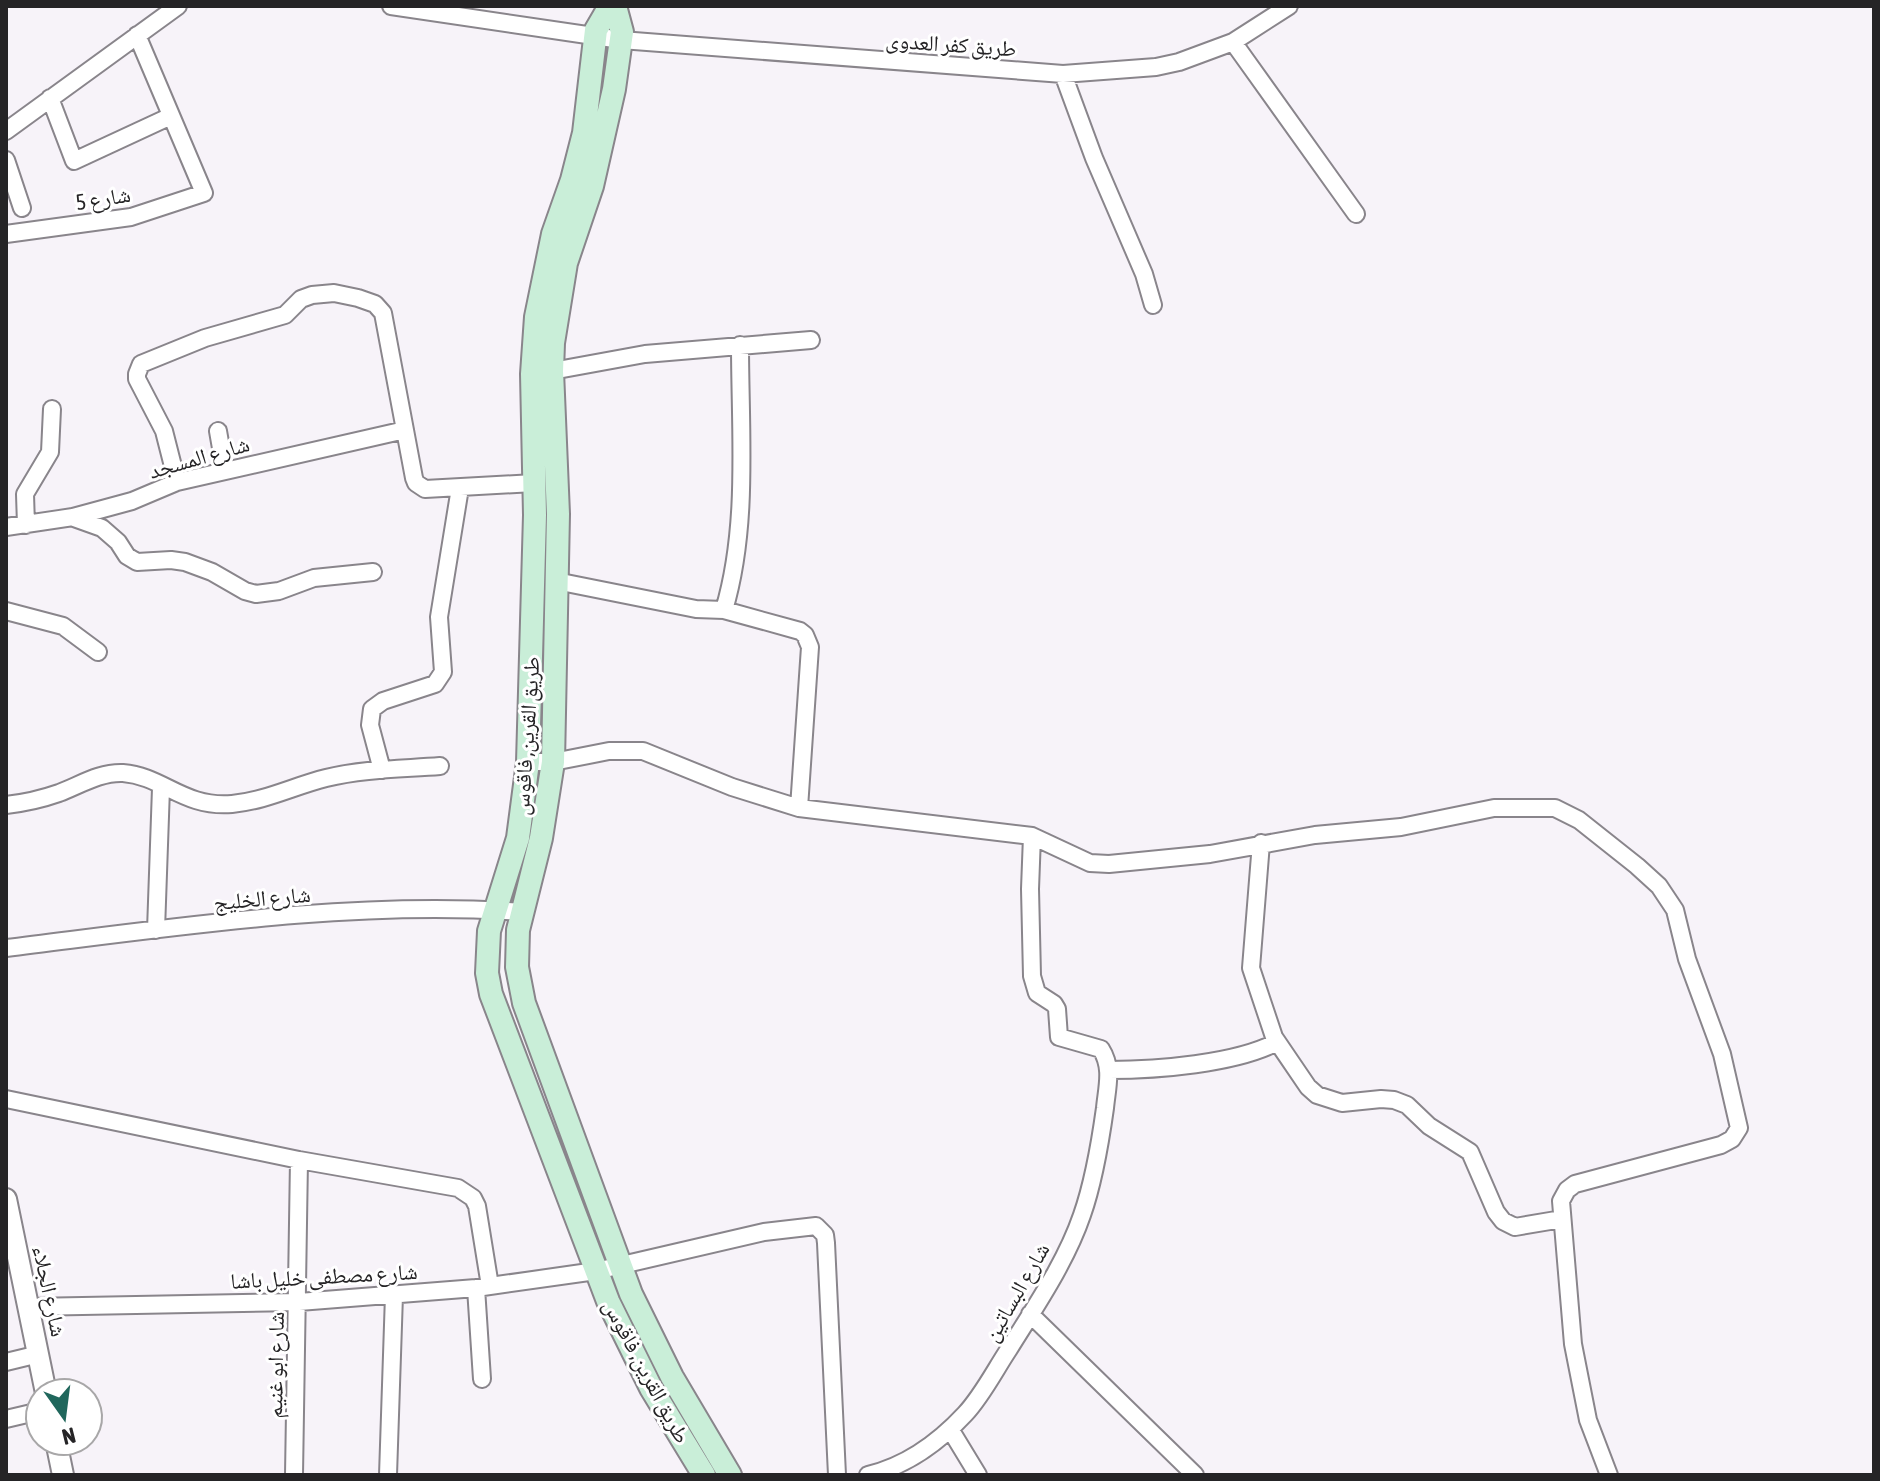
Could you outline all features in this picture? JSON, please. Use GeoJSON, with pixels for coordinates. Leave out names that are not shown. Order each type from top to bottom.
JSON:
{"type":"FeatureCollection","features":[{"type":"Feature","properties":{"kind":"main road","name":"طريق القرين, فاقوس"},"geometry":{"type":"LineString","coordinates":[[704,1475],[646,1379],[596,1271],[491,994],[487,952],[494,910],[518,838],[528,762],[535,515],[532,374],[536,317],[553,234],[584,133],[595,37],[599,22],[613,6],[621,25],[621,40],[599,162],[560,289],[552,371],[558,514],[553,762],[516,958],[524,1003],[619,1266],[657,1350],[730,1475]]}},
{"type":"Feature","properties":{"kind":"main road"},"geometry":{"type":"LineString","coordinates":[[535,515],[558,514]]}},
{"type":"Feature","properties":{"kind":"main road"},"geometry":{"type":"LineString","coordinates":[[532,642],[555,643]]}},
{"type":"Feature","properties":{"kind":"street"},"geometry":{"type":"LineString","coordinates":[[6,131],[178,6]]}},
{"type":"Feature","properties":{"kind":"street","name":"طريق كفر العدوى"},"geometry":{"type":"LineString","coordinates":[[391,6],[621,40],[1063,74],[1156,67],[1179,62],[1233,42],[1289,6]]}},
{"type":"Feature","properties":{"kind":"street"},"geometry":{"type":"LineString","coordinates":[[50,98],[74,161],[171,116],[137,35]]}},
{"type":"Feature","properties":{"kind":"street"},"geometry":{"type":"LineString","coordinates":[[1233,42],[1356,214]]}},
{"type":"Feature","properties":{"kind":"street"},"geometry":{"type":"LineString","coordinates":[[1063,74],[1094,158],[1144,274],[1153,305]]}},
{"type":"Feature","properties":{"kind":"street","name":"شارع 5"},"geometry":{"type":"LineString","coordinates":[[6,234],[131,217],[204,193],[171,116]]}},
{"type":"Feature","properties":{"kind":"street"},"geometry":{"type":"LineString","coordinates":[[6,160],[22,208]]}},
{"type":"Feature","properties":{"kind":"street"},"geometry":{"type":"LineString","coordinates":[[177,482],[164,431],[137,379],[141,364],[205,338],[285,315],[301,299],[334,293],[375,304],[383,313],[416,483],[425,489],[534,483]]}},
{"type":"Feature","properties":{"kind":"street"},"geometry":{"type":"LineString","coordinates":[[552,371],[645,354],[811,340]]}},
{"type":"Feature","properties":{"kind":"street"},"geometry":{"type":"LineString","coordinates":[[724,610],[731,584],[740,497],[740,345]]}},
{"type":"Feature","properties":{"kind":"street"},"geometry":{"type":"LineString","coordinates":[[26,525],[25,494],[50,452],[52,409]]}},
{"type":"Feature","properties":{"kind":"street","name":"شارع المسجد"},"geometry":{"type":"LineString","coordinates":[[6,527],[73,517],[132,501],[177,482],[405,430]]}},
{"type":"Feature","properties":{"kind":"street"},"geometry":{"type":"LineString","coordinates":[[218,431],[225,471]]}},
{"type":"Feature","properties":{"kind":"street"},"geometry":{"type":"LineString","coordinates":[[382,770],[370,725],[372,709],[383,701],[435,684],[443,672],[439,617],[460,488]]}},
{"type":"Feature","properties":{"kind":"street"},"geometry":{"type":"LineString","coordinates":[[73,517],[102,528],[118,542],[127,556],[137,562],[185,562],[256,594],[279,591],[314,578],[373,572]]}},
{"type":"Feature","properties":{"kind":"street"},"geometry":{"type":"LineString","coordinates":[[556,581],[696,609],[724,610],[800,631],[808,641],[808,704],[799,808]]}},
{"type":"Feature","properties":{"kind":"street"},"geometry":{"type":"LineString","coordinates":[[6,611],[63,626],[98,652]]}},
{"type":"Feature","properties":{"kind":"street"},"geometry":{"type":"LineString","coordinates":[[528,762],[553,762],[609,751],[643,751],[732,787],[799,808],[1032,836],[1090,863],[1109,864],[1210,854],[1261,843],[1401,827],[1494,808],[1555,808],[1579,820],[1659,886],[1675,910],[1687,959],[1722,1054],[1739,1128],[1732,1139],[1721,1145],[1575,1184],[1561,1201],[1573,1344],[1588,1420],[1609,1475]]}},
{"type":"Feature","properties":{"kind":"street"},"geometry":{"type":"LineString","coordinates":[[6,805],[56,794],[104,775],[134,775],[207,804],[230,804],[276,795],[324,778],[440,766]]}},
{"type":"Feature","properties":{"kind":"street"},"geometry":{"type":"LineString","coordinates":[[156,930],[161,788]]}},
{"type":"Feature","properties":{"kind":"street"},"geometry":{"type":"LineString","coordinates":[[1032,836],[1030,929],[1034,987],[1057,1009],[1059,1037],[1101,1049],[1109,1062],[1109,1070],[1139,1070],[1228,1058],[1248,1054],[1277,1042]]}},
{"type":"Feature","properties":{"kind":"street"},"geometry":{"type":"LineString","coordinates":[[1261,843],[1251,968],[1277,1042],[1308,1087],[1317,1095],[1342,1103],[1394,1100],[1407,1105],[1429,1126],[1470,1152],[1496,1212],[1503,1221],[1515,1227],[1562,1219]]}},
{"type":"Feature","properties":{"kind":"street","name":"شارع الخليج"},"geometry":{"type":"LineString","coordinates":[[6,948],[325,914],[459,908],[523,912]]}},
{"type":"Feature","properties":{"kind":"street","name":"شارع البساتين"},"geometry":{"type":"LineString","coordinates":[[868,1475],[897,1466],[915,1456],[950,1429],[968,1411],[1030,1314],[1074,1236],[1085,1208],[1100,1144],[1109,1070]]}},
{"type":"Feature","properties":{"kind":"street"},"geometry":{"type":"LineString","coordinates":[[6,1099],[466,1191],[477,1206],[483,1287],[482,1379]]}},
{"type":"Feature","properties":{"kind":"street","name":"شارع ابو غنيم"},"geometry":{"type":"LineString","coordinates":[[294,1475],[299,1160]]}},
{"type":"Feature","properties":{"kind":"street","name":"شارع الجلاء"},"geometry":{"type":"LineString","coordinates":[[6,1199],[11,1252],[29,1307],[43,1377]]}},
{"type":"Feature","properties":{"kind":"street","name":"شارع مصطفى خليل باشا"},"geometry":{"type":"LineString","coordinates":[[29,1307],[299,1302],[483,1287],[596,1271],[764,1232],[808,1225],[821,1229],[826,1243],[837,1475]]}},
{"type":"Feature","properties":{"kind":"street"},"geometry":{"type":"LineString","coordinates":[[388,1475],[394,1295]]}},
{"type":"Feature","properties":{"kind":"street"},"geometry":{"type":"LineString","coordinates":[[1030,1314],[1195,1475]]}},
{"type":"Feature","properties":{"kind":"street"},"geometry":{"type":"LineString","coordinates":[[6,1362],[39,1354]]}},
{"type":"Feature","properties":{"kind":"street"},"geometry":{"type":"LineString","coordinates":[[950,1429],[978,1475]]}}]}
